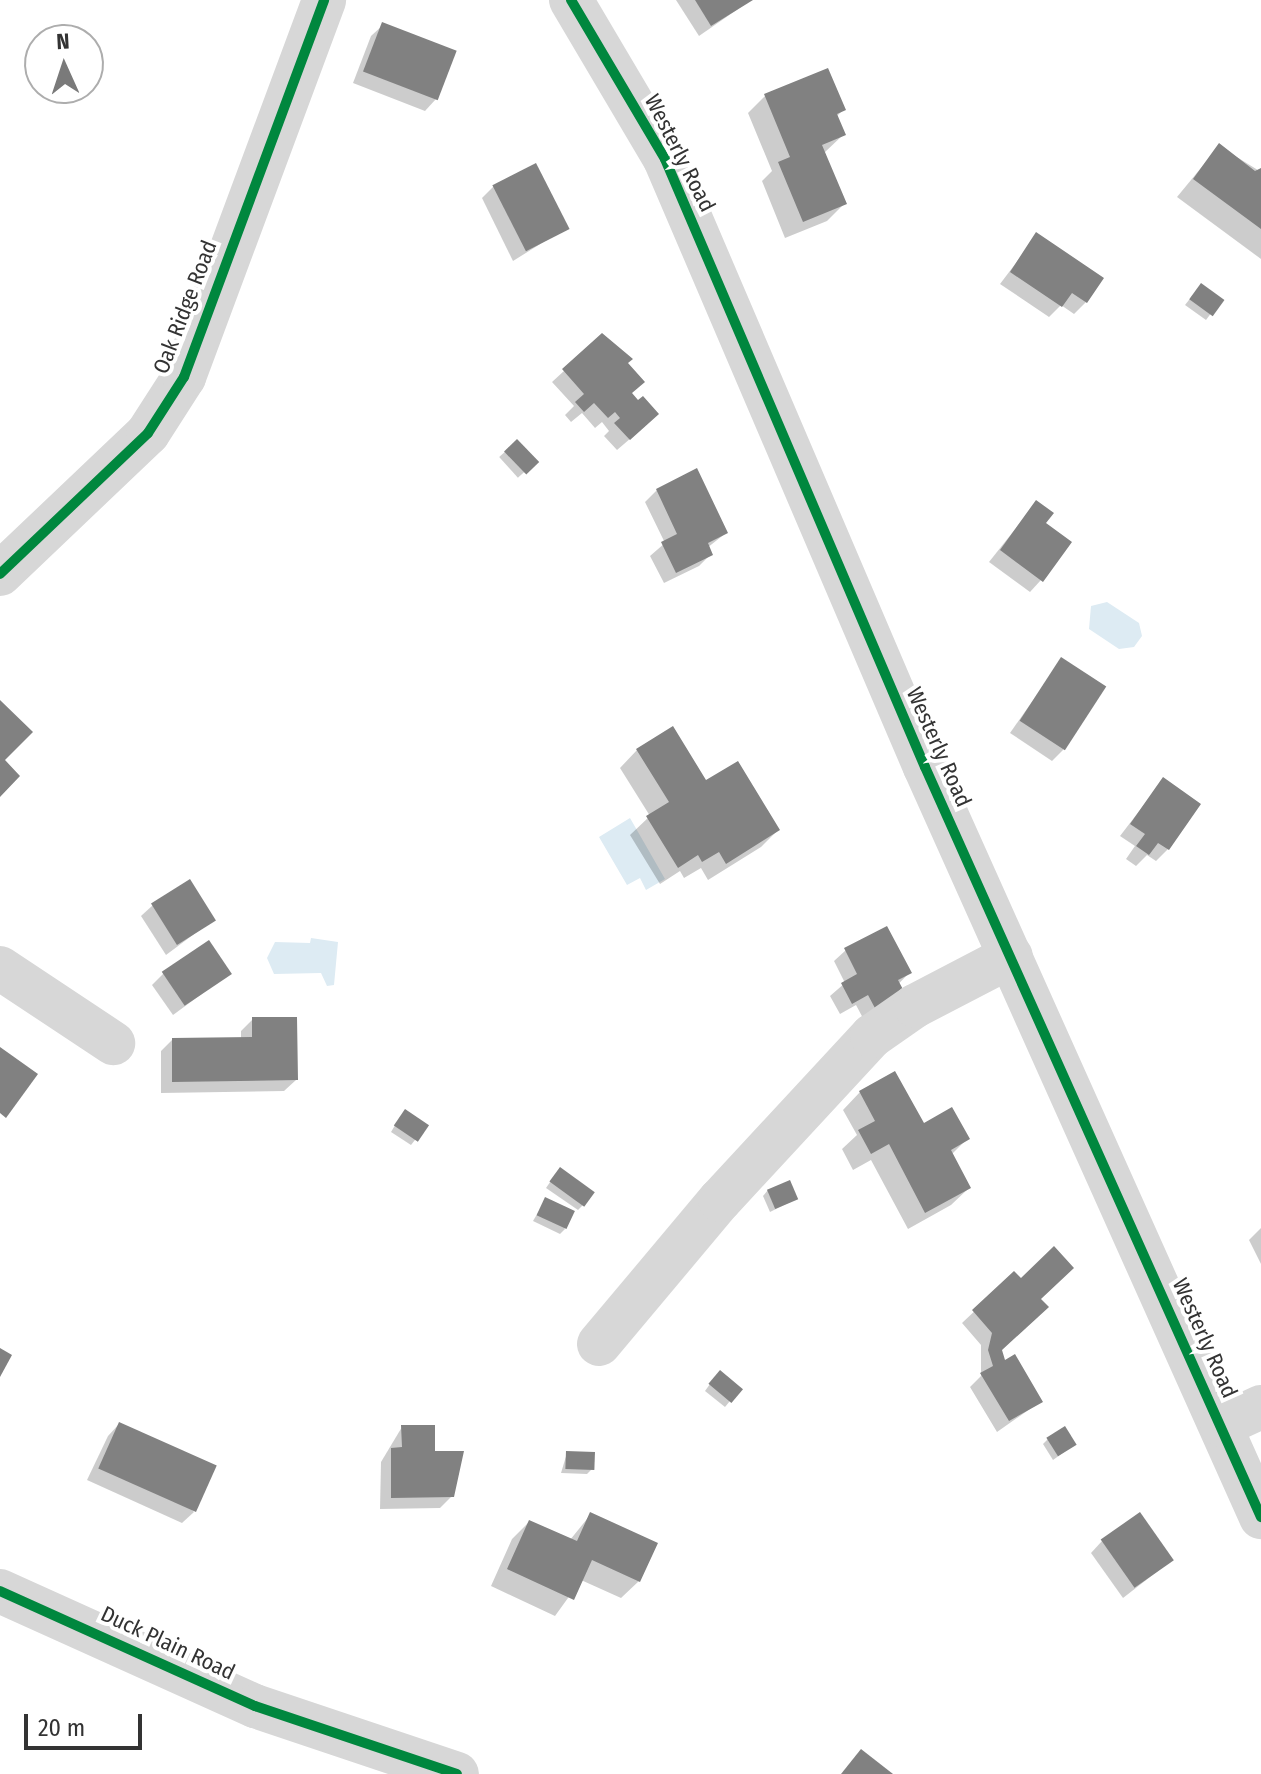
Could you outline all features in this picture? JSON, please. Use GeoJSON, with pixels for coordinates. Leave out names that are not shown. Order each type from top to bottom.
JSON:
{"type":"FeatureCollection","features":[{"type":"Feature","properties":{"kind":"street","name":"Oak Ridge Road"},"geometry":{"type":"LineString","coordinates":[[0,574],[148,433],[184,377],[324,0]]}},
{"type":"Feature","properties":{"kind":"street","name":"Westerly Road"},"geometry":{"type":"LineString","coordinates":[[571,0],[665,159],[1011,956],[1242,1416],[1261,1517]]}},
{"type":"Feature","properties":{"kind":"street"},"geometry":{"type":"LineString","coordinates":[[599,1344],[720,1200],[872,1036],[915,1006],[1011,956]]}},
{"type":"Feature","properties":{"kind":"street"},"geometry":{"type":"LineString","coordinates":[[0,968],[113,1043]]}},
{"type":"Feature","properties":{"kind":"street","name":"Duck Plain Road"},"geometry":{"type":"LineString","coordinates":[[0,1591],[255,1706],[457,1774]]}},
{"type":"Feature","properties":{"kind":"shaded area"},"geometry":{"type":"Polygon","coordinates":[[[1107,602],[1139,623],[1142,636],[1134,647],[1119,649],[1089,629],[1091,606],[1107,602]]]}},
{"type":"Feature","properties":{"kind":"shaded area"},"geometry":{"type":"Polygon","coordinates":[[[630,818],[665,879],[646,890],[640,878],[627,885],[599,837],[630,818]]]}},
{"type":"Feature","properties":{"kind":"shaded area"},"geometry":{"type":"Polygon","coordinates":[[[311,938],[338,942],[334,985],[327,986],[321,973],[274,974],[267,958],[275,942],[310,943],[311,938]]]}},
{"type":"Feature","properties":{"kind":"building"},"geometry":{"type":"Polygon","coordinates":[[[695,0],[753,0],[711,26],[695,0]]]}},
{"type":"Feature","properties":{"kind":"building"},"geometry":{"type":"Polygon","coordinates":[[[382,22],[457,51],[438,100],[363,71],[382,22]]]}},
{"type":"Feature","properties":{"kind":"building"},"geometry":{"type":"Polygon","coordinates":[[[828,68],[846,110],[837,114],[846,135],[822,145],[847,204],[803,222],[778,162],[790,157],[764,94],[828,68]]]}},
{"type":"Feature","properties":{"kind":"building"},"geometry":{"type":"Polygon","coordinates":[[[1219,143],[1255,171],[1261,168],[1261,229],[1193,179],[1219,143]]]}},
{"type":"Feature","properties":{"kind":"building"},"geometry":{"type":"Polygon","coordinates":[[[536,163],[570,229],[526,251],[492,185],[536,163]]]}},
{"type":"Feature","properties":{"kind":"building"},"geometry":{"type":"Polygon","coordinates":[[[1036,232],[1104,278],[1087,303],[1072,293],[1062,307],[1010,272],[1036,232]]]}},
{"type":"Feature","properties":{"kind":"building"},"geometry":{"type":"Polygon","coordinates":[[[1201,283],[1224,300],[1213,316],[1189,299],[1201,283]]]}},
{"type":"Feature","properties":{"kind":"building"},"geometry":{"type":"Polygon","coordinates":[[[602,333],[633,359],[628,363],[645,382],[632,393],[638,400],[643,396],[659,414],[630,440],[614,423],[620,418],[615,412],[608,418],[594,403],[584,412],[575,402],[584,394],[562,369],[602,333]]]}},
{"type":"Feature","properties":{"kind":"building"},"geometry":{"type":"Polygon","coordinates":[[[517,439],[539,462],[526,475],[504,452],[517,439]]]}},
{"type":"Feature","properties":{"kind":"building"},"geometry":{"type":"Polygon","coordinates":[[[697,468],[728,533],[708,543],[713,555],[676,573],[661,542],[677,534],[656,489],[697,468]]]}},
{"type":"Feature","properties":{"kind":"building"},"geometry":{"type":"Polygon","coordinates":[[[1036,500],[1054,513],[1046,523],[1072,542],[1043,582],[1000,550],[1036,500]]]}},
{"type":"Feature","properties":{"kind":"building"},"geometry":{"type":"Polygon","coordinates":[[[1061,657],[1106,686],[1065,750],[1020,721],[1061,657]]]}},
{"type":"Feature","properties":{"kind":"building"},"geometry":{"type":"Polygon","coordinates":[[[0,700],[33,732],[5,760],[20,776],[0,797],[0,700]]]}},
{"type":"Feature","properties":{"kind":"building"},"geometry":{"type":"Polygon","coordinates":[[[673,726],[706,780],[738,761],[780,830],[726,864],[719,852],[702,862],[698,855],[678,868],[646,816],[669,802],[636,749],[673,726]]]}},
{"type":"Feature","properties":{"kind":"building"},"geometry":{"type":"Polygon","coordinates":[[[1163,777],[1201,804],[1169,850],[1158,843],[1149,855],[1136,846],[1145,834],[1130,824],[1163,777]]]}},
{"type":"Feature","properties":{"kind":"building"},"geometry":{"type":"Polygon","coordinates":[[[190,879],[216,921],[177,945],[151,903],[190,879]]]}},
{"type":"Feature","properties":{"kind":"building"},"geometry":{"type":"Polygon","coordinates":[[[887,926],[912,973],[898,980],[906,995],[876,1010],[868,995],[852,1004],[841,983],[857,974],[844,948],[887,926]]]}},
{"type":"Feature","properties":{"kind":"building"},"geometry":{"type":"Polygon","coordinates":[[[209,940],[232,974],[185,1006],[162,972],[209,940]]]}},
{"type":"Feature","properties":{"kind":"building"},"geometry":{"type":"Polygon","coordinates":[[[252,1017],[297,1017],[298,1080],[172,1082],[172,1038],[252,1037],[252,1017]]]}},
{"type":"Feature","properties":{"kind":"building"},"geometry":{"type":"Polygon","coordinates":[[[0,1047],[38,1074],[6,1118],[0,1113],[0,1047]]]}},
{"type":"Feature","properties":{"kind":"building"},"geometry":{"type":"Polygon","coordinates":[[[895,1071],[924,1123],[952,1107],[970,1139],[951,1150],[971,1188],[925,1213],[889,1144],[871,1154],[858,1130],[875,1121],[859,1091],[895,1071]]]}},
{"type":"Feature","properties":{"kind":"building"},"geometry":{"type":"Polygon","coordinates":[[[405,1109],[429,1125],[418,1142],[394,1126],[405,1109]]]}},
{"type":"Feature","properties":{"kind":"building"},"geometry":{"type":"Polygon","coordinates":[[[560,1167],[595,1192],[584,1207],[549,1182],[560,1167]]]}},
{"type":"Feature","properties":{"kind":"building"},"geometry":{"type":"Polygon","coordinates":[[[790,1180],[798,1199],[775,1209],[767,1190],[790,1180]]]}},
{"type":"Feature","properties":{"kind":"building"},"geometry":{"type":"Polygon","coordinates":[[[545,1197],[575,1211],[566,1229],[537,1215],[545,1197]]]}},
{"type":"Feature","properties":{"kind":"building"},"geometry":{"type":"Polygon","coordinates":[[[1054,1246],[1074,1268],[1041,1299],[1049,1307],[1002,1350],[1005,1360],[1015,1354],[1043,1402],[1009,1421],[980,1373],[993,1366],[988,1350],[992,1333],[972,1310],[1014,1271],[1021,1278],[1054,1246]]]}},
{"type":"Feature","properties":{"kind":"building"},"geometry":{"type":"Polygon","coordinates":[[[0,1348],[12,1355],[0,1377],[0,1348]]]}},
{"type":"Feature","properties":{"kind":"building"},"geometry":{"type":"Polygon","coordinates":[[[720,1370],[743,1389],[731,1403],[708,1384],[720,1370]]]}},
{"type":"Feature","properties":{"kind":"building"},"geometry":{"type":"Polygon","coordinates":[[[119,1422],[217,1466],[196,1512],[98,1469],[119,1422]]]}},
{"type":"Feature","properties":{"kind":"building"},"geometry":{"type":"Polygon","coordinates":[[[401,1425],[435,1425],[435,1451],[464,1451],[454,1497],[391,1498],[391,1448],[402,1447],[401,1425]]]}},
{"type":"Feature","properties":{"kind":"building"},"geometry":{"type":"Polygon","coordinates":[[[1065,1426],[1077,1445],[1058,1456],[1046,1438],[1065,1426]]]}},
{"type":"Feature","properties":{"kind":"building"},"geometry":{"type":"Polygon","coordinates":[[[566,1451],[595,1452],[594,1470],[565,1469],[566,1451]]]}},
{"type":"Feature","properties":{"kind":"building"},"geometry":{"type":"Polygon","coordinates":[[[590,1512],[658,1543],[640,1582],[592,1560],[574,1600],[507,1569],[529,1520],[577,1541],[590,1512]]]}},
{"type":"Feature","properties":{"kind":"building"},"geometry":{"type":"Polygon","coordinates":[[[1140,1512],[1174,1560],[1135,1588],[1101,1540],[1140,1512]]]}},
{"type":"Feature","properties":{"kind":"building"},"geometry":{"type":"Polygon","coordinates":[[[861,1749],[893,1774],[841,1774],[861,1749]]]}},
{"type":"Feature","properties":{"kind":"cycle path"},"geometry":{"type":"LineString","coordinates":[[0,574],[148,433],[184,377],[324,0]]}},
{"type":"Feature","properties":{"kind":"cycle path"},"geometry":{"type":"LineString","coordinates":[[571,0],[665,159],[925,767],[1261,1517]]}},
{"type":"Feature","properties":{"kind":"cycle path"},"geometry":{"type":"LineString","coordinates":[[0,1591],[255,1706],[457,1774]]}}]}
